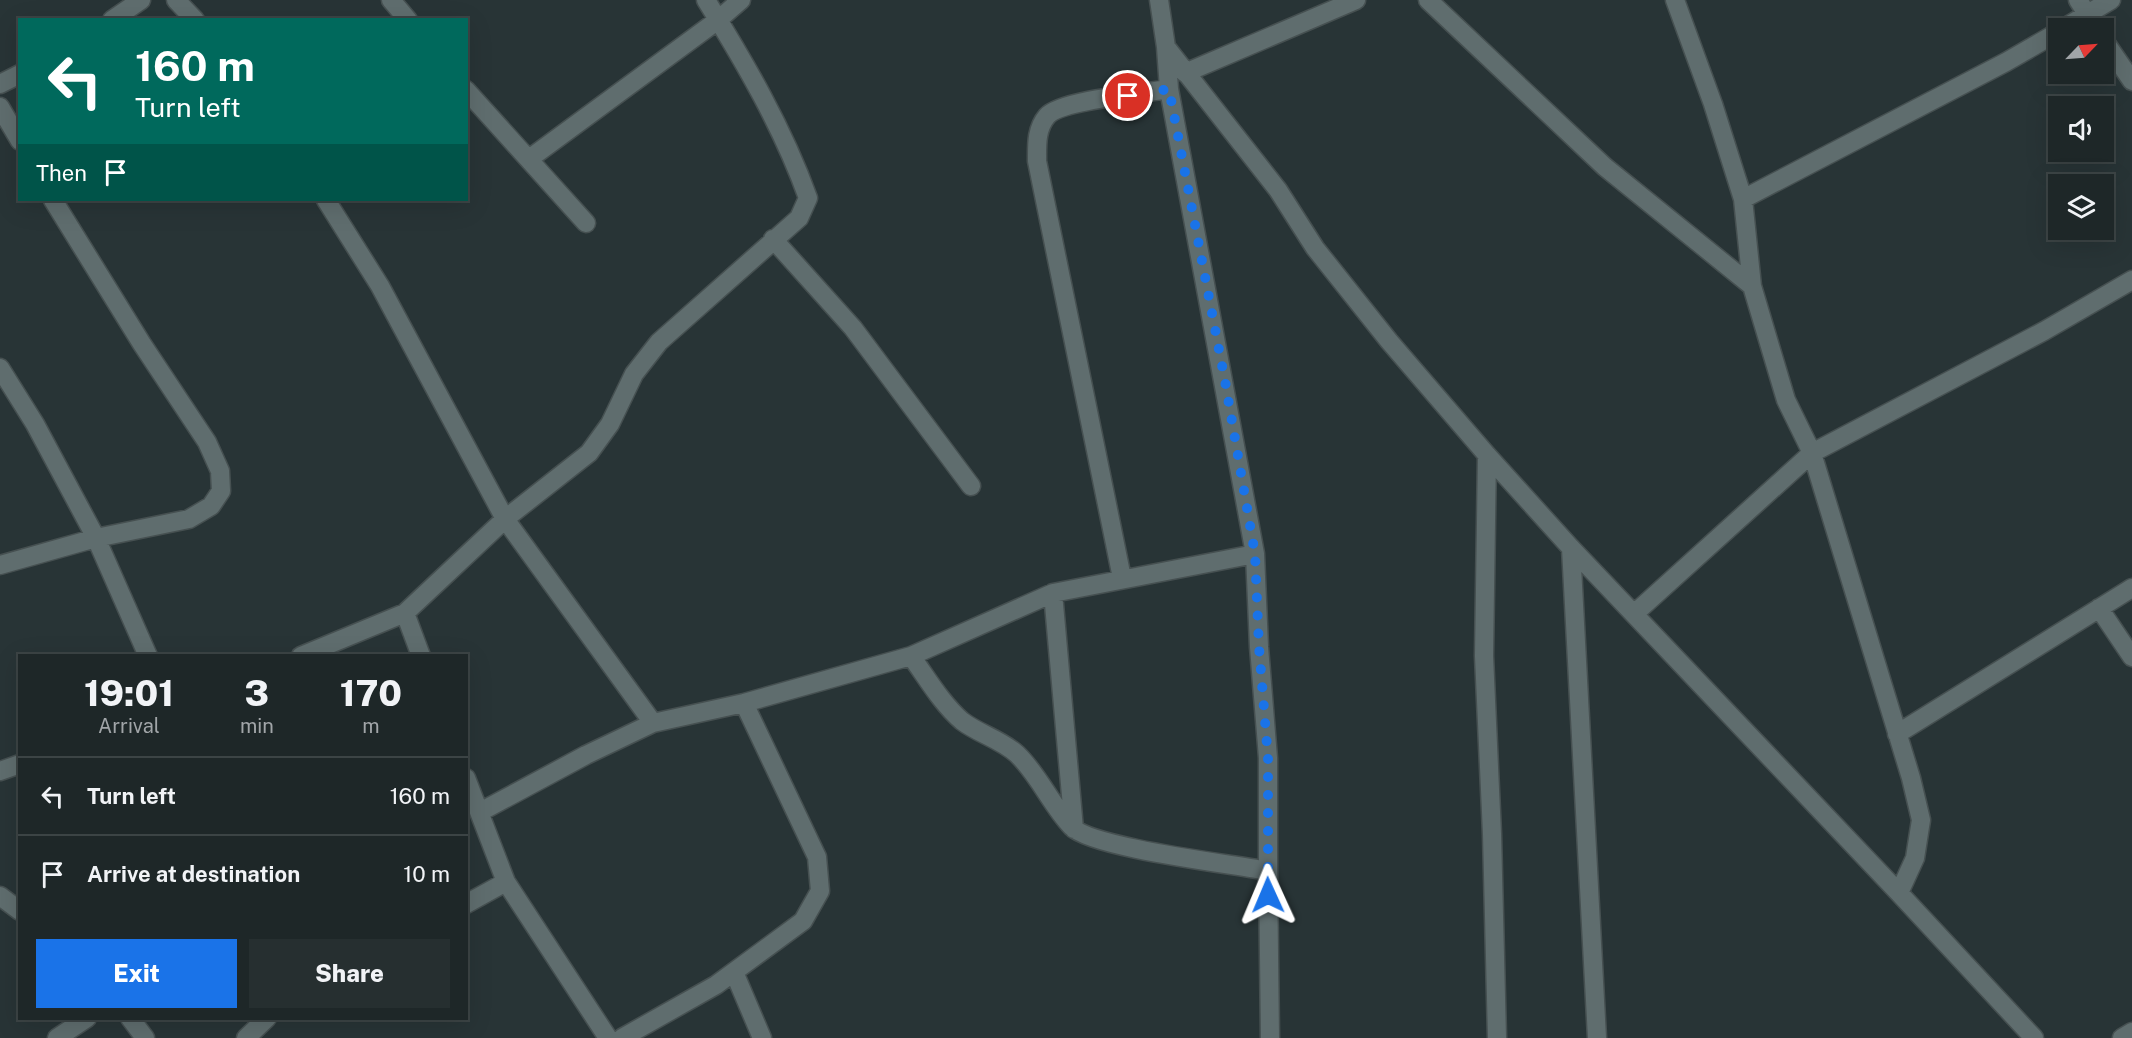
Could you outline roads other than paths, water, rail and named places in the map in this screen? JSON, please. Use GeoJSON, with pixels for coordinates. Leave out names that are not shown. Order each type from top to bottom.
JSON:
{"type":"FeatureCollection","features":[{"type":"Feature","properties":{"kind":"street"},"geometry":{"type":"LineString","coordinates":[[115,18],[141,0]]}},
{"type":"Feature","properties":{"kind":"street"},"geometry":{"type":"LineString","coordinates":[[176,0],[193,18]]}},
{"type":"Feature","properties":{"kind":"street"},"geometry":{"type":"LineString","coordinates":[[391,0],[406,18]]}},
{"type":"Feature","properties":{"kind":"street"},"geometry":{"type":"LineString","coordinates":[[306,654],[405,613],[506,519],[590,453],[610,424],[634,374],[659,342],[799,218],[808,198],[774,118],[706,0]]}},
{"type":"Feature","properties":{"kind":"street"},"geometry":{"type":"LineString","coordinates":[[529,159],[718,20],[741,0]]}},
{"type":"Feature","properties":{"kind":"street"},"geometry":{"type":"LineString","coordinates":[[1159,0],[1169,89],[1225,381],[1255,554],[1259,647],[1268,758],[1270,1038]]}},
{"type":"Feature","properties":{"kind":"street"},"geometry":{"type":"LineString","coordinates":[[1185,73],[1356,0]]}},
{"type":"Feature","properties":{"kind":"street"},"geometry":{"type":"LineString","coordinates":[[1428,0],[1605,167],[1752,286]]}},
{"type":"Feature","properties":{"kind":"street"},"geometry":{"type":"LineString","coordinates":[[1675,0],[1713,104],[1743,200],[1752,286],[1786,400],[1812,453],[1921,820],[1915,858],[1899,892]]}},
{"type":"Feature","properties":{"kind":"street"},"geometry":{"type":"LineString","coordinates":[[2087,15],[2111,0]]}},
{"type":"Feature","properties":{"kind":"street"},"geometry":{"type":"LineString","coordinates":[[1743,200],[2048,38]]}},
{"type":"Feature","properties":{"kind":"street"},"geometry":{"type":"LineString","coordinates":[[1166,47],[1278,190],[1323,257],[1389,341],[1487,455],[1571,548],[1899,892],[2034,1038]]}},
{"type":"Feature","properties":{"kind":"street"},"geometry":{"type":"LineString","coordinates":[[2114,55],[2132,81]]}},
{"type":"Feature","properties":{"kind":"street"},"geometry":{"type":"LineString","coordinates":[[0,84],[18,75]]}},
{"type":"Feature","properties":{"kind":"street"},"geometry":{"type":"LineString","coordinates":[[1122,578],[1037,160],[1038,133],[1048,115],[1066,105],[1169,89]]}},
{"type":"Feature","properties":{"kind":"street"},"geometry":{"type":"LineString","coordinates":[[468,92],[586,223]]}},
{"type":"Feature","properties":{"kind":"street"},"geometry":{"type":"LineString","coordinates":[[0,107],[18,138]]}},
{"type":"Feature","properties":{"kind":"street"},"geometry":{"type":"LineString","coordinates":[[0,565],[96,538],[189,519],[211,506],[221,491],[220,471],[207,442],[142,344],[54,201]]}},
{"type":"Feature","properties":{"kind":"street"},"geometry":{"type":"LineString","coordinates":[[327,201],[380,286],[506,519],[653,723]]}},
{"type":"Feature","properties":{"kind":"street"},"geometry":{"type":"LineString","coordinates":[[773,239],[853,328],[971,486]]}},
{"type":"Feature","properties":{"kind":"street"},"geometry":{"type":"LineString","coordinates":[[1634,614],[1812,453],[2044,331],[2132,280]]}},
{"type":"Feature","properties":{"kind":"street"},"geometry":{"type":"LineString","coordinates":[[0,368],[35,424],[96,538],[147,654]]}},
{"type":"Feature","properties":{"kind":"street"},"geometry":{"type":"LineString","coordinates":[[1487,455],[1484,656],[1492,834],[1497,1038]]}},
{"type":"Feature","properties":{"kind":"street"},"geometry":{"type":"LineString","coordinates":[[1571,548],[1598,1038]]}},
{"type":"Feature","properties":{"kind":"street"},"geometry":{"type":"LineString","coordinates":[[480,812],[586,755],[653,723],[744,703],[911,656],[1053,593],[1255,554]]}},
{"type":"Feature","properties":{"kind":"street"},"geometry":{"type":"LineString","coordinates":[[1897,734],[2132,588]]}},
{"type":"Feature","properties":{"kind":"street"},"geometry":{"type":"LineString","coordinates":[[1053,593],[1074,829]]}},
{"type":"Feature","properties":{"kind":"street"},"geometry":{"type":"LineString","coordinates":[[2099,608],[2132,657]]}},
{"type":"Feature","properties":{"kind":"street"},"geometry":{"type":"LineString","coordinates":[[405,613],[420,654]]}},
{"type":"Feature","properties":{"kind":"street"},"geometry":{"type":"LineString","coordinates":[[911,656],[947,705],[963,721],[1002,741],[1018,756],[1074,829],[1102,842],[1268,871]]}},
{"type":"Feature","properties":{"kind":"street"},"geometry":{"type":"LineString","coordinates":[[621,1038],[716,985],[734,972],[803,921],[820,891],[817,857],[744,703]]}},
{"type":"Feature","properties":{"kind":"street"},"geometry":{"type":"LineString","coordinates":[[0,771],[18,765]]}},
{"type":"Feature","properties":{"kind":"street"},"geometry":{"type":"LineString","coordinates":[[468,783],[506,882],[608,1038]]}},
{"type":"Feature","properties":{"kind":"street"},"geometry":{"type":"LineString","coordinates":[[468,903],[506,882]]}},
{"type":"Feature","properties":{"kind":"street"},"geometry":{"type":"LineString","coordinates":[[0,896],[18,910]]}},
{"type":"Feature","properties":{"kind":"street"},"geometry":{"type":"LineString","coordinates":[[734,972],[762,1038]]}},
{"type":"Feature","properties":{"kind":"street"},"geometry":{"type":"LineString","coordinates":[[57,1038],[84,1020]]}},
{"type":"Feature","properties":{"kind":"street"},"geometry":{"type":"LineString","coordinates":[[132,1020],[146,1038]]}},
{"type":"Feature","properties":{"kind":"street"},"geometry":{"type":"LineString","coordinates":[[246,1038],[265,1020]]}},
{"type":"Feature","properties":{"kind":"street"},"geometry":{"type":"LineString","coordinates":[[2122,1038],[2132,1032]]}}]}
